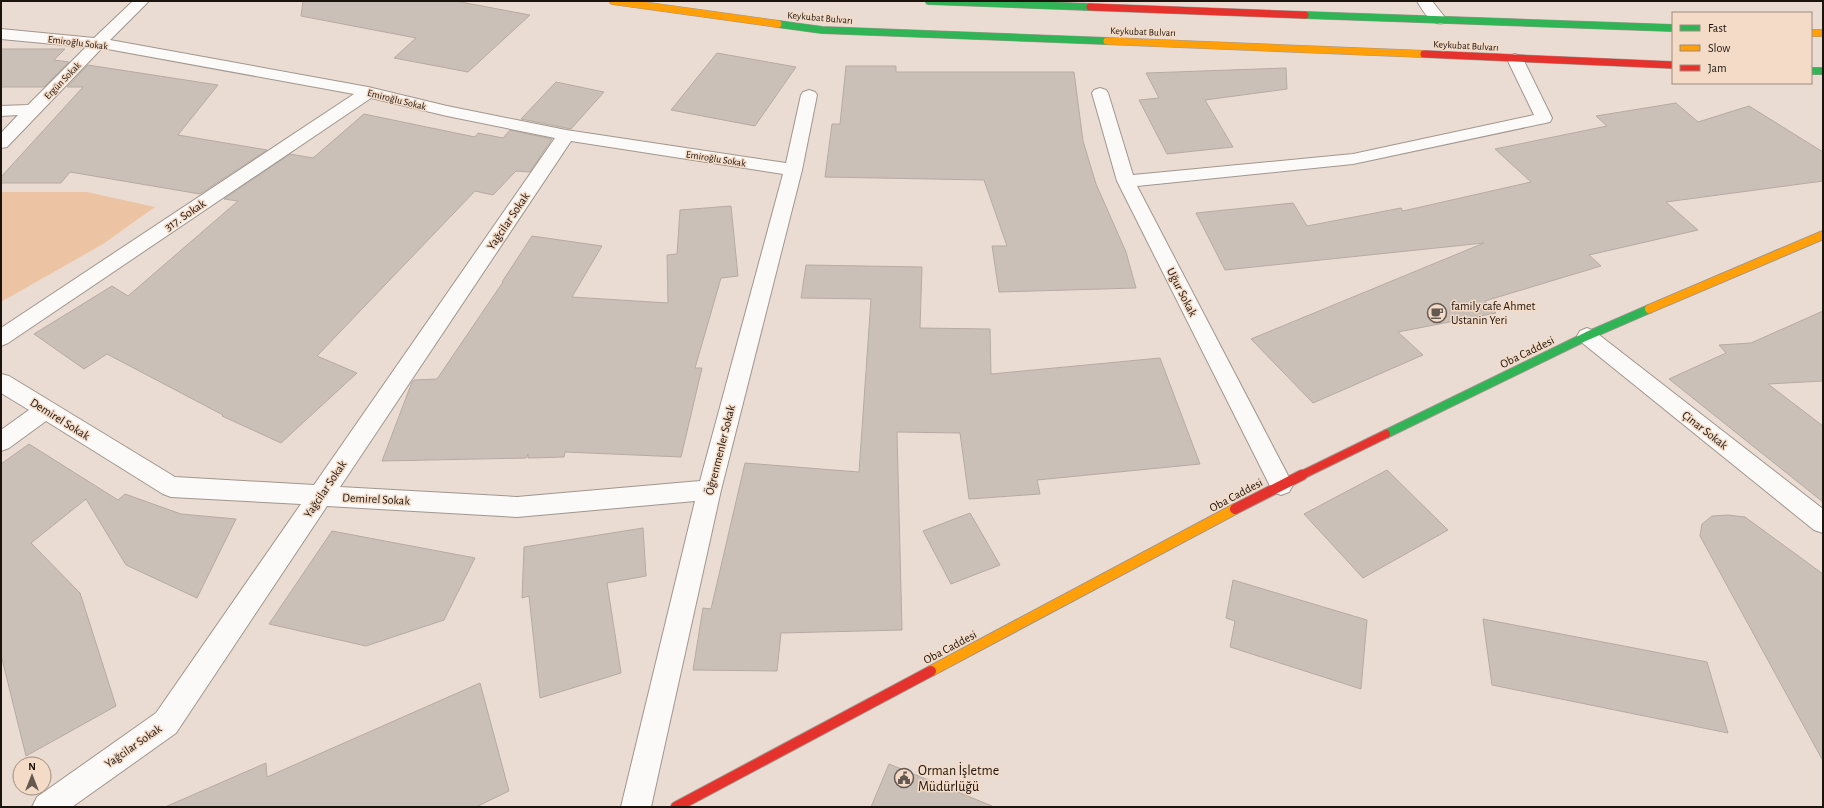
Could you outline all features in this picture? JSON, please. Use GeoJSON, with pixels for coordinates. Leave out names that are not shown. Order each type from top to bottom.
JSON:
{"type":"FeatureCollection","features":[{"type":"Feature","properties":{"kind":"main road","name":"Keykubat Bulvarı"},"geometry":{"type":"LineString","coordinates":[[613,1],[822,30],[1281,47],[1515,59],[1672,65]]}},
{"type":"Feature","properties":{"kind":"main road","name":"Keykubat Bulvarı"},"geometry":{"type":"LineString","coordinates":[[929,1],[1672,28]]}},
{"type":"Feature","properties":{"kind":"main road"},"geometry":{"type":"LineString","coordinates":[[1812,33],[1823,33]]}},
{"type":"Feature","properties":{"kind":"main road"},"geometry":{"type":"LineString","coordinates":[[1812,71],[1823,71]]}},
{"type":"Feature","properties":{"kind":"main road","name":"Oba Caddesi"},"geometry":{"type":"LineString","coordinates":[[676,807],[1281,485],[1586,336],[1823,235]]}},
{"type":"Feature","properties":{"kind":"street","name":"Ergün Sokak"},"geometry":{"type":"LineString","coordinates":[[1,143],[98,43],[142,1]]}},
{"type":"Feature","properties":{"kind":"street"},"geometry":{"type":"LineString","coordinates":[[1424,1],[1439,20]]}},
{"type":"Feature","properties":{"kind":"street","name":"Emiroğlu Sokak"},"geometry":{"type":"LineString","coordinates":[[1,34],[98,43],[368,92],[447,111],[566,135],[793,170]]}},
{"type":"Feature","properties":{"kind":"street"},"geometry":{"type":"LineString","coordinates":[[1126,181],[1353,159],[1544,118],[1515,59]]}},
{"type":"Feature","properties":{"kind":"street"},"geometry":{"type":"LineString","coordinates":[[1812,71],[1823,74]]}},
{"type":"Feature","properties":{"kind":"street","name":"317. Sokak"},"geometry":{"type":"LineString","coordinates":[[1,338],[368,92]]}},
{"type":"Feature","properties":{"kind":"street","name":"Uğur Sokak"},"geometry":{"type":"LineString","coordinates":[[1100,93],[1126,181],[1281,485]]}},
{"type":"Feature","properties":{"kind":"street","name":"Öğrenmenler Sokak"},"geometry":{"type":"LineString","coordinates":[[636,807],[709,490],[793,170],[809,95]]}},
{"type":"Feature","properties":{"kind":"street"},"geometry":{"type":"LineString","coordinates":[[1,111],[33,110]]}},
{"type":"Feature","properties":{"kind":"street","name":"Yağcilar Sokak"},"geometry":{"type":"LineString","coordinates":[[48,807],[166,723],[566,135]]}},
{"type":"Feature","properties":{"kind":"street","name":"Çinar Sokak"},"geometry":{"type":"LineString","coordinates":[[1586,336],[1823,523]]}},
{"type":"Feature","properties":{"kind":"street","name":"Demirel Sokak"},"geometry":{"type":"LineString","coordinates":[[1,382],[171,488],[517,507],[709,490]]}},
{"type":"Feature","properties":{"kind":"street"},"geometry":{"type":"LineString","coordinates":[[1,442],[45,410]]}},
{"type":"Feature","properties":{"kind":"shaded area"},"geometry":{"type":"Polygon","coordinates":[[[1,192],[87,192],[155,207],[103,244],[1,302],[1,192]]]}},
{"type":"Feature","properties":{"kind":"building"},"geometry":{"type":"Polygon","coordinates":[[[303,1],[455,1],[530,15],[468,72],[394,58],[416,38],[301,16],[303,1]]]}},
{"type":"Feature","properties":{"kind":"building"},"geometry":{"type":"Polygon","coordinates":[[[1,49],[65,49],[54,60],[69,62],[44,87],[1,87],[1,49]]]}},
{"type":"Feature","properties":{"kind":"building"},"geometry":{"type":"Polygon","coordinates":[[[717,53],[796,67],[755,126],[671,110],[717,53]]]}},
{"type":"Feature","properties":{"kind":"building"},"geometry":{"type":"Polygon","coordinates":[[[88,65],[218,85],[178,135],[267,150],[200,194],[70,172],[61,183],[1,183],[1,177],[83,87],[67,87],[88,65]]]}},
{"type":"Feature","properties":{"kind":"building"},"geometry":{"type":"Polygon","coordinates":[[[846,66],[896,66],[896,72],[1074,72],[1083,141],[1096,184],[1126,252],[1136,288],[999,292],[992,246],[1007,246],[984,180],[825,177],[832,124],[840,124],[846,66]]]}},
{"type":"Feature","properties":{"kind":"building"},"geometry":{"type":"Polygon","coordinates":[[[1286,68],[1287,89],[1205,100],[1233,147],[1167,154],[1139,100],[1159,98],[1146,73],[1286,68]]]}},
{"type":"Feature","properties":{"kind":"building"},"geometry":{"type":"Polygon","coordinates":[[[556,82],[604,92],[571,129],[521,119],[556,82]]]}},
{"type":"Feature","properties":{"kind":"building"},"geometry":{"type":"Polygon","coordinates":[[[1676,103],[1698,122],[1749,106],[1823,152],[1823,181],[1666,202],[1698,230],[1589,255],[1601,266],[1485,301],[1496,313],[1398,332],[1423,355],[1313,403],[1251,339],[1484,243],[1225,270],[1196,213],[1293,203],[1307,226],[1401,208],[1403,211],[1531,182],[1495,149],[1607,126],[1596,116],[1676,103]]]}},
{"type":"Feature","properties":{"kind":"building"},"geometry":{"type":"Polygon","coordinates":[[[364,114],[475,137],[478,133],[503,138],[510,130],[552,139],[530,172],[516,171],[493,195],[475,191],[317,356],[357,373],[281,443],[222,416],[223,415],[107,354],[84,369],[34,334],[112,286],[128,296],[238,201],[224,199],[290,154],[313,158],[364,114]]]}},
{"type":"Feature","properties":{"kind":"building"},"geometry":{"type":"Polygon","coordinates":[[[731,206],[738,276],[721,278],[695,368],[702,368],[681,457],[565,452],[564,457],[528,458],[528,454],[526,458],[382,461],[412,382],[414,380],[437,379],[503,282],[532,236],[602,246],[572,297],[668,303],[667,255],[677,254],[680,210],[731,206]]]}},
{"type":"Feature","properties":{"kind":"building"},"geometry":{"type":"Polygon","coordinates":[[[806,265],[922,267],[920,328],[990,329],[991,374],[1160,358],[1200,464],[1037,480],[1040,494],[969,499],[960,433],[897,432],[902,630],[781,633],[777,671],[693,670],[703,608],[711,609],[745,463],[859,472],[871,299],[801,298],[806,265]]]}},
{"type":"Feature","properties":{"kind":"building"},"geometry":{"type":"Polygon","coordinates":[[[1823,311],[1823,381],[1768,384],[1823,426],[1823,502],[1669,379],[1726,353],[1719,345],[1751,343],[1823,311]]]}},
{"type":"Feature","properties":{"kind":"building"},"geometry":{"type":"Polygon","coordinates":[[[29,444],[118,500],[125,494],[181,514],[236,519],[197,598],[126,565],[86,499],[31,543],[80,593],[116,706],[26,756],[1,655],[1,464],[29,444]]]}},
{"type":"Feature","properties":{"kind":"building"},"geometry":{"type":"Polygon","coordinates":[[[1387,470],[1448,530],[1363,578],[1304,514],[1387,470]]]}},
{"type":"Feature","properties":{"kind":"building"},"geometry":{"type":"Polygon","coordinates":[[[970,513],[1000,565],[951,584],[923,531],[970,513]]]}},
{"type":"Feature","properties":{"kind":"building"},"geometry":{"type":"Polygon","coordinates":[[[1728,515],[1745,517],[1823,574],[1823,761],[1700,536],[1702,524],[1712,516],[1728,515]]]}},
{"type":"Feature","properties":{"kind":"building"},"geometry":{"type":"Polygon","coordinates":[[[643,528],[646,576],[607,583],[621,673],[540,698],[529,596],[522,598],[524,547],[643,528]]]}},
{"type":"Feature","properties":{"kind":"building"},"geometry":{"type":"Polygon","coordinates":[[[332,531],[475,558],[444,620],[366,646],[269,624],[332,531]]]}},
{"type":"Feature","properties":{"kind":"building"},"geometry":{"type":"Polygon","coordinates":[[[1233,580],[1367,620],[1361,689],[1230,647],[1235,621],[1226,618],[1233,580]]]}},
{"type":"Feature","properties":{"kind":"building"},"geometry":{"type":"Polygon","coordinates":[[[1483,619],[1707,662],[1728,733],[1492,685],[1483,619]]]}},
{"type":"Feature","properties":{"kind":"building"},"geometry":{"type":"Polygon","coordinates":[[[480,683],[509,791],[476,807],[165,807],[266,763],[267,777],[480,683]]]}},
{"type":"Feature","properties":{"kind":"building","name":"Orman İşletme Müdürlüğü"},"geometry":{"type":"Polygon","coordinates":[[[889,764],[992,806],[992,807],[871,807],[889,764]]]}},
{"type":"Feature","properties":{"kind":"traffic: fast"},"geometry":{"type":"LineString","coordinates":[[929,1],[1090,7]]}},
{"type":"Feature","properties":{"kind":"traffic: fast"},"geometry":{"type":"LineString","coordinates":[[1305,15],[1672,28]]}},
{"type":"Feature","properties":{"kind":"traffic: fast"},"geometry":{"type":"LineString","coordinates":[[778,24],[822,30],[1107,41]]}},
{"type":"Feature","properties":{"kind":"traffic: fast"},"geometry":{"type":"LineString","coordinates":[[1812,71],[1823,71]]}},
{"type":"Feature","properties":{"kind":"traffic: fast"},"geometry":{"type":"LineString","coordinates":[[1386,434],[1587,336],[1649,309]]}},
{"type":"Feature","properties":{"kind":"traffic: slow"},"geometry":{"type":"LineString","coordinates":[[613,1],[778,24]]}},
{"type":"Feature","properties":{"kind":"traffic: slow"},"geometry":{"type":"LineString","coordinates":[[1812,33],[1823,33]]}},
{"type":"Feature","properties":{"kind":"traffic: slow"},"geometry":{"type":"LineString","coordinates":[[1107,41],[1424,54]]}},
{"type":"Feature","properties":{"kind":"traffic: slow"},"geometry":{"type":"LineString","coordinates":[[1649,309],[1823,235]]}},
{"type":"Feature","properties":{"kind":"traffic: slow"},"geometry":{"type":"LineString","coordinates":[[931,671],[1235,509]]}},
{"type":"Feature","properties":{"kind":"traffic: jam"},"geometry":{"type":"LineString","coordinates":[[1090,7],[1305,15]]}},
{"type":"Feature","properties":{"kind":"traffic: jam"},"geometry":{"type":"LineString","coordinates":[[1424,54],[1672,65]]}},
{"type":"Feature","properties":{"kind":"traffic: jam"},"geometry":{"type":"LineString","coordinates":[[1235,509],[1386,434]]}},
{"type":"Feature","properties":{"kind":"traffic: jam"},"geometry":{"type":"LineString","coordinates":[[676,807],[931,671]]}},
{"type":"Feature","properties":{"kind":"place","name":"family cafe Ahmet Ustanin Yeri"},"geometry":{"type":"Point","coordinates":[1437,313]}},
{"type":"Feature","properties":{"kind":"place","name":"Orman İşletme Müdürlüğü"},"geometry":{"type":"Point","coordinates":[904,778]}}]}
